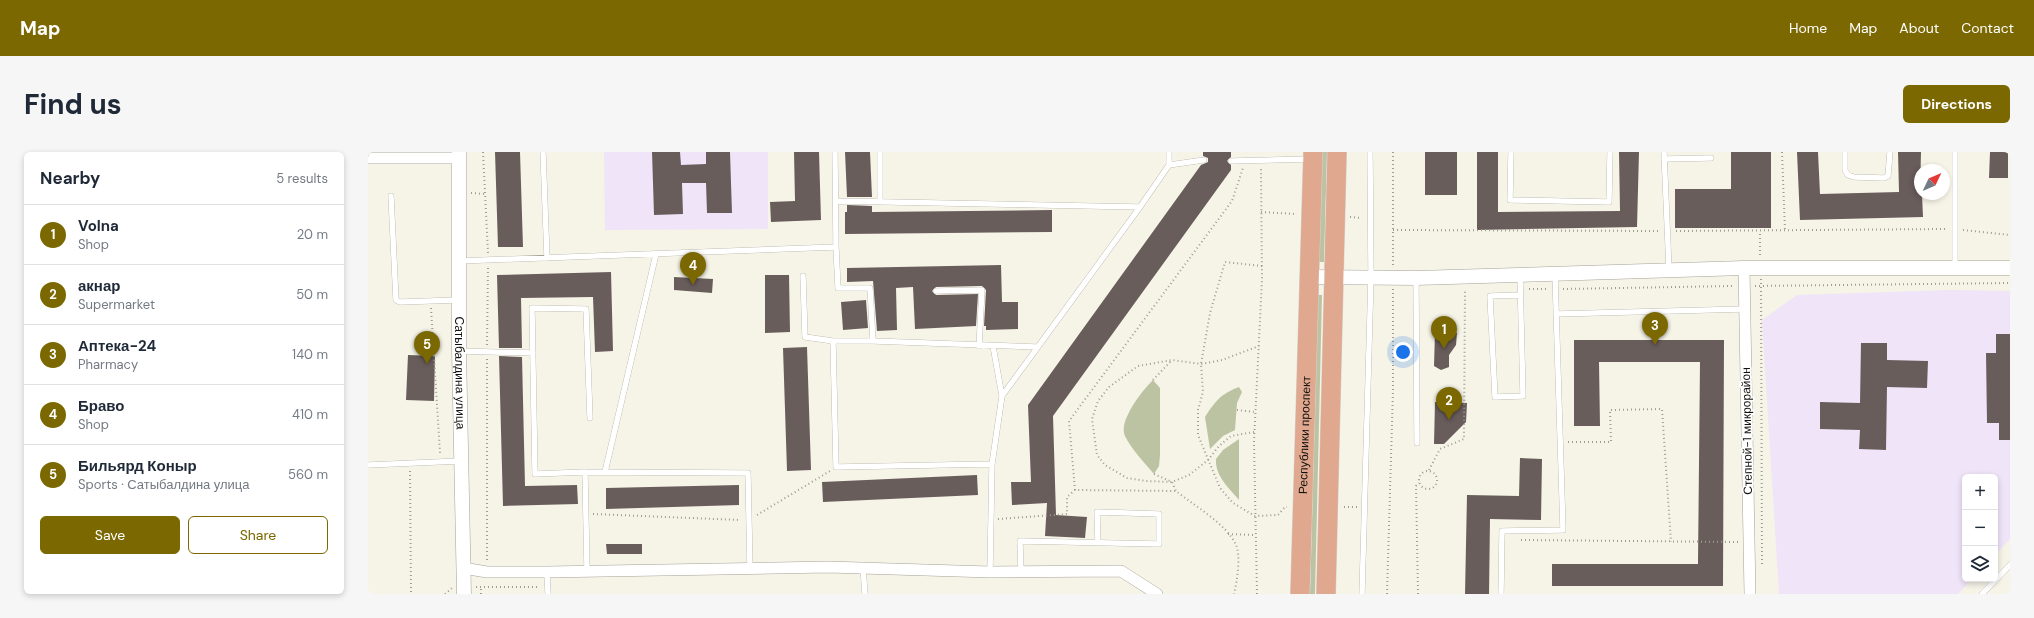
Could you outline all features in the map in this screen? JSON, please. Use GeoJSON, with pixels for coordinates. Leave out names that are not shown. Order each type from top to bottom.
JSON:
{"type":"FeatureCollection","features":[{"type":"Feature","properties":{"kind":"highway","name":"Республики проспект"},"geometry":{"type":"LineString","coordinates":[[1326,594],[1337,152]]}},
{"type":"Feature","properties":{"kind":"highway","name":"Республики проспект"},"geometry":{"type":"LineString","coordinates":[[1300,594],[1313,156]]}},
{"type":"Feature","properties":{"kind":"street"},"geometry":{"type":"LineString","coordinates":[[368,158],[459,155]]}},
{"type":"Feature","properties":{"kind":"street","name":"Сатыбалдина улица"},"geometry":{"type":"LineString","coordinates":[[459,155],[458,261],[460,461],[464,591]]}},
{"type":"Feature","properties":{"kind":"street"},"geometry":{"type":"LineString","coordinates":[[1309,277],[1416,278],[1669,272],[1744,268],[2010,268]]}},
{"type":"Feature","properties":{"kind":"street","name":"Степной-1 микрорайон"},"geometry":{"type":"LineString","coordinates":[[1744,268],[1750,594]]}},
{"type":"Feature","properties":{"kind":"street"},"geometry":{"type":"LineString","coordinates":[[463,568],[487,572],[863,568],[990,572],[1121,571],[1156,594]]}},
{"type":"Feature","properties":{"kind":"lane"},"geometry":{"type":"LineString","coordinates":[[544,152],[547,258]]}},
{"type":"Feature","properties":{"kind":"lane"},"geometry":{"type":"LineString","coordinates":[[835,152],[838,288],[870,288],[873,341]]}},
{"type":"Feature","properties":{"kind":"lane"},"geometry":{"type":"LineString","coordinates":[[880,152],[880,200]]}},
{"type":"Feature","properties":{"kind":"lane"},"geometry":{"type":"LineString","coordinates":[[1002,396],[1169,165],[1169,152]]}},
{"type":"Feature","properties":{"kind":"lane"},"geometry":{"type":"LineString","coordinates":[[1362,594],[1371,277],[1370,152]]}},
{"type":"Feature","properties":{"kind":"lane"},"geometry":{"type":"LineString","coordinates":[[1511,152],[1510,200],[1609,202],[1610,152]]}},
{"type":"Feature","properties":{"kind":"lane"},"geometry":{"type":"LineString","coordinates":[[1664,152],[1669,272]]}},
{"type":"Feature","properties":{"kind":"lane"},"geometry":{"type":"LineString","coordinates":[[1845,152],[1845,170],[1848,175],[1854,177],[1884,178],[1888,176],[1890,170],[1890,152]]}},
{"type":"Feature","properties":{"kind":"lane"},"geometry":{"type":"LineString","coordinates":[[1955,152],[1955,268]]}},
{"type":"Feature","properties":{"kind":"lane"},"geometry":{"type":"LineString","coordinates":[[1231,161],[1313,156]]}},
{"type":"Feature","properties":{"kind":"lane"},"geometry":{"type":"LineString","coordinates":[[1664,159],[1711,158]]}},
{"type":"Feature","properties":{"kind":"lane"},"geometry":{"type":"LineString","coordinates":[[1169,165],[1204,160]]}},
{"type":"Feature","properties":{"kind":"lane"},"geometry":{"type":"LineString","coordinates":[[391,196],[395,298],[400,302],[459,300]]}},
{"type":"Feature","properties":{"kind":"lane"},"geometry":{"type":"LineString","coordinates":[[836,201],[880,200],[1140,207]]}},
{"type":"Feature","properties":{"kind":"lane"},"geometry":{"type":"LineString","coordinates":[[458,261],[836,247]]}},
{"type":"Feature","properties":{"kind":"lane"},"geometry":{"type":"LineString","coordinates":[[605,472],[656,254]]}},
{"type":"Feature","properties":{"kind":"lane"},"geometry":{"type":"LineString","coordinates":[[1500,594],[1502,532],[1563,530],[1554,274]]}},
{"type":"Feature","properties":{"kind":"lane"},"geometry":{"type":"LineString","coordinates":[[1520,275],[1523,396],[1495,397],[1490,296],[1520,295]]}},
{"type":"Feature","properties":{"kind":"lane"},"geometry":{"type":"LineString","coordinates":[[803,276],[805,337],[832,341],[873,341],[979,346],[1037,346]]}},
{"type":"Feature","properties":{"kind":"lane"},"geometry":{"type":"LineString","coordinates":[[1416,278],[1418,443]]}},
{"type":"Feature","properties":{"kind":"lane"},"geometry":{"type":"LineString","coordinates":[[936,291],[982,290],[979,346]]}},
{"type":"Feature","properties":{"kind":"lane"},"geometry":{"type":"LineString","coordinates":[[590,418],[586,309],[532,308],[535,474],[585,472],[748,473],[750,569]]}},
{"type":"Feature","properties":{"kind":"lane"},"geometry":{"type":"LineString","coordinates":[[1556,314],[1745,309]]}},
{"type":"Feature","properties":{"kind":"lane"},"geometry":{"type":"LineString","coordinates":[[832,341],[836,467],[992,464]]}},
{"type":"Feature","properties":{"kind":"lane"},"geometry":{"type":"LineString","coordinates":[[990,572],[992,464],[1002,396],[993,346]]}},
{"type":"Feature","properties":{"kind":"lane"},"geometry":{"type":"LineString","coordinates":[[459,351],[533,353]]}},
{"type":"Feature","properties":{"kind":"lane"},"geometry":{"type":"LineString","coordinates":[[368,465],[460,461]]}},
{"type":"Feature","properties":{"kind":"lane"},"geometry":{"type":"LineString","coordinates":[[585,472],[587,570]]}},
{"type":"Feature","properties":{"kind":"lane"},"geometry":{"type":"LineString","coordinates":[[1020,571],[1020,542],[1159,544],[1159,514],[1098,512],[1098,543]]}},
{"type":"Feature","properties":{"kind":"lane"},"geometry":{"type":"LineString","coordinates":[[1982,594],[2010,565]]}},
{"type":"Feature","properties":{"kind":"lane"},"geometry":{"type":"LineString","coordinates":[[863,568],[865,594]]}},
{"type":"Feature","properties":{"kind":"lane"},"geometry":{"type":"LineString","coordinates":[[547,572],[548,594]]}},
{"type":"Feature","properties":{"kind":"path"},"geometry":{"type":"LineString","coordinates":[[483,152],[488,260],[487,572]]}},
{"type":"Feature","properties":{"kind":"path"},"geometry":{"type":"LineString","coordinates":[[1782,152],[1785,231]]}},
{"type":"Feature","properties":{"kind":"path"},"geometry":{"type":"LineString","coordinates":[[1075,490],[1069,421],[1232,201],[1246,160]]}},
{"type":"Feature","properties":{"kind":"path"},"geometry":{"type":"LineString","coordinates":[[1257,594],[1255,535],[1255,412],[1262,266],[1261,160]]}},
{"type":"Feature","properties":{"kind":"path"},"geometry":{"type":"LineString","coordinates":[[1261,212],[1311,214]]}},
{"type":"Feature","properties":{"kind":"path"},"geometry":{"type":"LineString","coordinates":[[1393,230],[1785,231],[1955,229],[2010,235]]}},
{"type":"Feature","properties":{"kind":"path"},"geometry":{"type":"LineString","coordinates":[[1760,231],[1762,570]]}},
{"type":"Feature","properties":{"kind":"path"},"geometry":{"type":"LineString","coordinates":[[1262,266],[1225,262],[1210,313],[1201,364],[1203,392],[1198,410],[1198,434],[1220,488],[1233,504],[1255,516],[1278,515],[1285,507]]}},
{"type":"Feature","properties":{"kind":"path"},"geometry":{"type":"LineString","coordinates":[[1555,289],[2010,283]]}},
{"type":"Feature","properties":{"kind":"path"},"geometry":{"type":"LineString","coordinates":[[1418,594],[1416,486],[1419,483],[1420,474],[1429,470],[1440,449],[1464,439],[1464,290]]}},
{"type":"Feature","properties":{"kind":"path"},"geometry":{"type":"LineString","coordinates":[[431,301],[441,462]]}},
{"type":"Feature","properties":{"kind":"path"},"geometry":{"type":"LineString","coordinates":[[1255,432],[1232,436],[1208,460],[1189,475],[1172,482],[1127,478],[1105,465],[1097,455],[1092,419],[1098,400],[1110,387],[1138,366],[1172,360],[1201,364],[1222,360],[1258,346]]}},
{"type":"Feature","properties":{"kind":"path"},"geometry":{"type":"LineString","coordinates":[[1153,380],[1172,360]]}},
{"type":"Feature","properties":{"kind":"path"},"geometry":{"type":"LineString","coordinates":[[1388,594],[1393,390]]}},
{"type":"Feature","properties":{"kind":"path"},"geometry":{"type":"LineString","coordinates":[[1560,442],[1611,442],[1610,410],[1662,409],[1671,542]]}},
{"type":"Feature","properties":{"kind":"path"},"geometry":{"type":"LineString","coordinates":[[1237,410],[1255,412]]}},
{"type":"Feature","properties":{"kind":"path"},"geometry":{"type":"LineString","coordinates":[[410,464],[411,594]]}},
{"type":"Feature","properties":{"kind":"path"},"geometry":{"type":"LineString","coordinates":[[586,513],[749,521],[836,467]]}},
{"type":"Feature","properties":{"kind":"path"},"geometry":{"type":"LineString","coordinates":[[1419,483],[1425,489],[1435,487],[1437,477],[1434,472],[1429,470]]}},
{"type":"Feature","properties":{"kind":"path"},"geometry":{"type":"LineString","coordinates":[[1154,474],[1172,482],[1176,491],[1223,527],[1236,545],[1238,577],[1234,594]]}},
{"type":"Feature","properties":{"kind":"path"},"geometry":{"type":"LineString","coordinates":[[991,519],[1067,514],[1067,497],[1075,490],[1176,491]]}},
{"type":"Feature","properties":{"kind":"path"},"geometry":{"type":"LineString","coordinates":[[1228,534],[1255,535]]}},
{"type":"Feature","properties":{"kind":"path"},"geometry":{"type":"LineString","coordinates":[[1502,540],[1749,542]]}},
{"type":"Feature","properties":{"kind":"path"},"geometry":{"type":"LineString","coordinates":[[445,594],[451,588],[464,591],[481,588],[548,588]]}},
{"type":"Feature","properties":{"kind":"path"},"geometry":{"type":"LineString","coordinates":[[481,588],[481,594]]}},
{"type":"Feature","properties":{"kind":"shaded area"},"geometry":{"type":"Polygon","coordinates":[[[604,152],[768,152],[768,229],[605,230],[604,152]]]}},
{"type":"Feature","properties":{"kind":"shaded area"},"geometry":{"type":"Polygon","coordinates":[[[1950,290],[2010,291],[2010,539],[1998,552],[1998,474],[1962,474],[1962,582],[1969,582],[1958,594],[1779,594],[1762,320],[1797,295],[1950,290]]]}},
{"type":"Feature","properties":{"kind":"green space"},"geometry":{"type":"Polygon","coordinates":[[[1320,152],[1327,152],[1324,262],[1317,262],[1320,152]]]}},
{"type":"Feature","properties":{"kind":"green space"},"geometry":{"type":"Polygon","coordinates":[[[1318,295],[1322,295],[1315,594],[1310,594],[1318,295]]]}},
{"type":"Feature","properties":{"kind":"green space"},"geometry":{"type":"Polygon","coordinates":[[[1153,380],[1160,388],[1160,455],[1159,466],[1154,474],[1131,446],[1125,436],[1124,430],[1125,422],[1132,406],[1153,380]]]}},
{"type":"Feature","properties":{"kind":"green space"},"geometry":{"type":"Polygon","coordinates":[[[1239,387],[1242,392],[1237,403],[1235,430],[1223,436],[1210,449],[1205,417],[1219,398],[1239,387]]]}},
{"type":"Feature","properties":{"kind":"green space"},"geometry":{"type":"Polygon","coordinates":[[[1239,439],[1239,500],[1220,476],[1216,465],[1216,459],[1223,450],[1239,439]]]}},
{"type":"Feature","properties":{"kind":"building"},"geometry":{"type":"Polygon","coordinates":[[[495,152],[520,152],[523,247],[498,247],[495,152]]]}},
{"type":"Feature","properties":{"kind":"building"},"geometry":{"type":"Polygon","coordinates":[[[652,152],[680,152],[681,165],[706,164],[706,152],[730,152],[732,213],[707,213],[706,183],[682,183],[683,214],[654,215],[652,152]]]}},
{"type":"Feature","properties":{"kind":"building"},"geometry":{"type":"Polygon","coordinates":[[[794,152],[819,152],[821,220],[771,222],[770,202],[795,201],[794,152]]]}},
{"type":"Feature","properties":{"kind":"building"},"geometry":{"type":"Polygon","coordinates":[[[845,152],[870,152],[872,197],[847,197],[845,152]]]}},
{"type":"Feature","properties":{"kind":"building"},"geometry":{"type":"Polygon","coordinates":[[[1203,152],[1231,152],[1231,157],[1227,161],[1231,165],[1231,170],[1053,416],[1056,515],[1087,517],[1085,538],[1045,536],[1047,503],[1012,505],[1011,482],[1031,482],[1028,405],[1201,165],[1208,162],[1208,158],[1203,156],[1203,152]]]}},
{"type":"Feature","properties":{"kind":"building"},"geometry":{"type":"Polygon","coordinates":[[[1425,152],[1457,152],[1457,195],[1425,195],[1425,152]]]}},
{"type":"Feature","properties":{"kind":"building"},"geometry":{"type":"Polygon","coordinates":[[[1477,152],[1498,152],[1498,212],[1620,211],[1619,152],[1639,152],[1637,227],[1477,230],[1477,152]]]}},
{"type":"Feature","properties":{"kind":"building"},"geometry":{"type":"Polygon","coordinates":[[[1731,152],[1771,152],[1771,228],[1675,228],[1675,189],[1731,189],[1731,152]]]}},
{"type":"Feature","properties":{"kind":"building"},"geometry":{"type":"Polygon","coordinates":[[[1797,152],[1818,152],[1820,194],[1899,192],[1898,152],[1921,152],[1921,164],[1914,164],[1914,200],[1922,200],[1923,217],[1800,220],[1797,152]]]}},
{"type":"Feature","properties":{"kind":"building"},"geometry":{"type":"Polygon","coordinates":[[[1990,152],[2008,152],[2008,178],[1989,178],[1990,152]]]}},
{"type":"Feature","properties":{"kind":"building"},"geometry":{"type":"Polygon","coordinates":[[[847,205],[872,206],[872,212],[1052,210],[1052,232],[845,234],[845,212],[847,212],[847,205]]]}},
{"type":"Feature","properties":{"kind":"building"},"geometry":{"type":"Polygon","coordinates":[[[1001,265],[1002,302],[1018,302],[1018,329],[986,330],[986,326],[984,326],[986,290],[982,286],[936,287],[932,291],[936,295],[978,294],[976,326],[915,329],[913,287],[896,288],[897,330],[877,331],[873,281],[847,282],[847,268],[1001,265]]]}},
{"type":"Feature","properties":{"kind":"building"},"geometry":{"type":"Polygon","coordinates":[[[611,272],[613,351],[595,352],[593,297],[521,298],[522,348],[499,348],[497,275],[611,272]]]}},
{"type":"Feature","properties":{"kind":"building"},"geometry":{"type":"Polygon","coordinates":[[[765,275],[789,275],[790,332],[765,333],[765,275]]]}},
{"type":"Feature","properties":{"kind":"building"},"geometry":{"type":"Polygon","coordinates":[[[674,277],[713,279],[712,293],[674,290],[674,277]]]}},
{"type":"Feature","properties":{"kind":"building"},"geometry":{"type":"Polygon","coordinates":[[[866,300],[868,328],[843,330],[841,302],[866,300]]]}},
{"type":"Feature","properties":{"kind":"building"},"geometry":{"type":"Polygon","coordinates":[[[1435,332],[1457,333],[1456,345],[1449,355],[1449,367],[1441,370],[1434,366],[1435,332]]]}},
{"type":"Feature","properties":{"kind":"building"},"geometry":{"type":"Polygon","coordinates":[[[1996,334],[2010,334],[2010,440],[1999,440],[1999,423],[1987,423],[1986,353],[1996,353],[1996,334]]]}},
{"type":"Feature","properties":{"kind":"building"},"geometry":{"type":"Polygon","coordinates":[[[1574,340],[1724,340],[1723,586],[1552,586],[1552,564],[1698,564],[1700,362],[1599,362],[1600,426],[1574,426],[1574,340]]]}},
{"type":"Feature","properties":{"kind":"building"},"geometry":{"type":"Polygon","coordinates":[[[1861,343],[1887,343],[1887,360],[1928,361],[1927,388],[1887,387],[1886,450],[1859,449],[1860,430],[1820,429],[1820,402],[1860,403],[1861,343]]]}},
{"type":"Feature","properties":{"kind":"building"},"geometry":{"type":"Polygon","coordinates":[[[807,347],[811,470],[787,471],[783,348],[807,347]]]}},
{"type":"Feature","properties":{"kind":"building"},"geometry":{"type":"Polygon","coordinates":[[[408,355],[435,356],[434,401],[406,400],[408,355]]]}},
{"type":"Feature","properties":{"kind":"building"},"geometry":{"type":"Polygon","coordinates":[[[499,356],[522,357],[525,486],[577,485],[578,504],[503,506],[499,356]]]}},
{"type":"Feature","properties":{"kind":"building"},"geometry":{"type":"Polygon","coordinates":[[[1435,402],[1467,403],[1466,422],[1444,444],[1434,444],[1435,402]]]}},
{"type":"Feature","properties":{"kind":"building"},"geometry":{"type":"Polygon","coordinates":[[[1520,458],[1542,459],[1541,520],[1490,519],[1489,594],[1465,594],[1467,495],[1519,496],[1520,458]]]}},
{"type":"Feature","properties":{"kind":"building"},"geometry":{"type":"Polygon","coordinates":[[[977,475],[978,495],[823,502],[822,482],[977,475]]]}},
{"type":"Feature","properties":{"kind":"building"},"geometry":{"type":"Polygon","coordinates":[[[739,485],[739,505],[606,509],[606,488],[739,485]]]}},
{"type":"Feature","properties":{"kind":"building"},"geometry":{"type":"Polygon","coordinates":[[[606,544],[642,544],[642,554],[607,554],[606,544]]]}},
{"type":"Feature","properties":{"kind":"place","name":"Браво"},"geometry":{"type":"Point","coordinates":[693,285]}},
{"type":"Feature","properties":{"kind":"place","name":"Аптека-24"},"geometry":{"type":"Point","coordinates":[1655,345]}},
{"type":"Feature","properties":{"kind":"place","name":"Volna"},"geometry":{"type":"Point","coordinates":[1444,349]}},
{"type":"Feature","properties":{"kind":"place","name":"Бильярд Коныр"},"geometry":{"type":"Point","coordinates":[427,364]}},
{"type":"Feature","properties":{"kind":"place","name":"акнар"},"geometry":{"type":"Point","coordinates":[1449,420]}}]}
